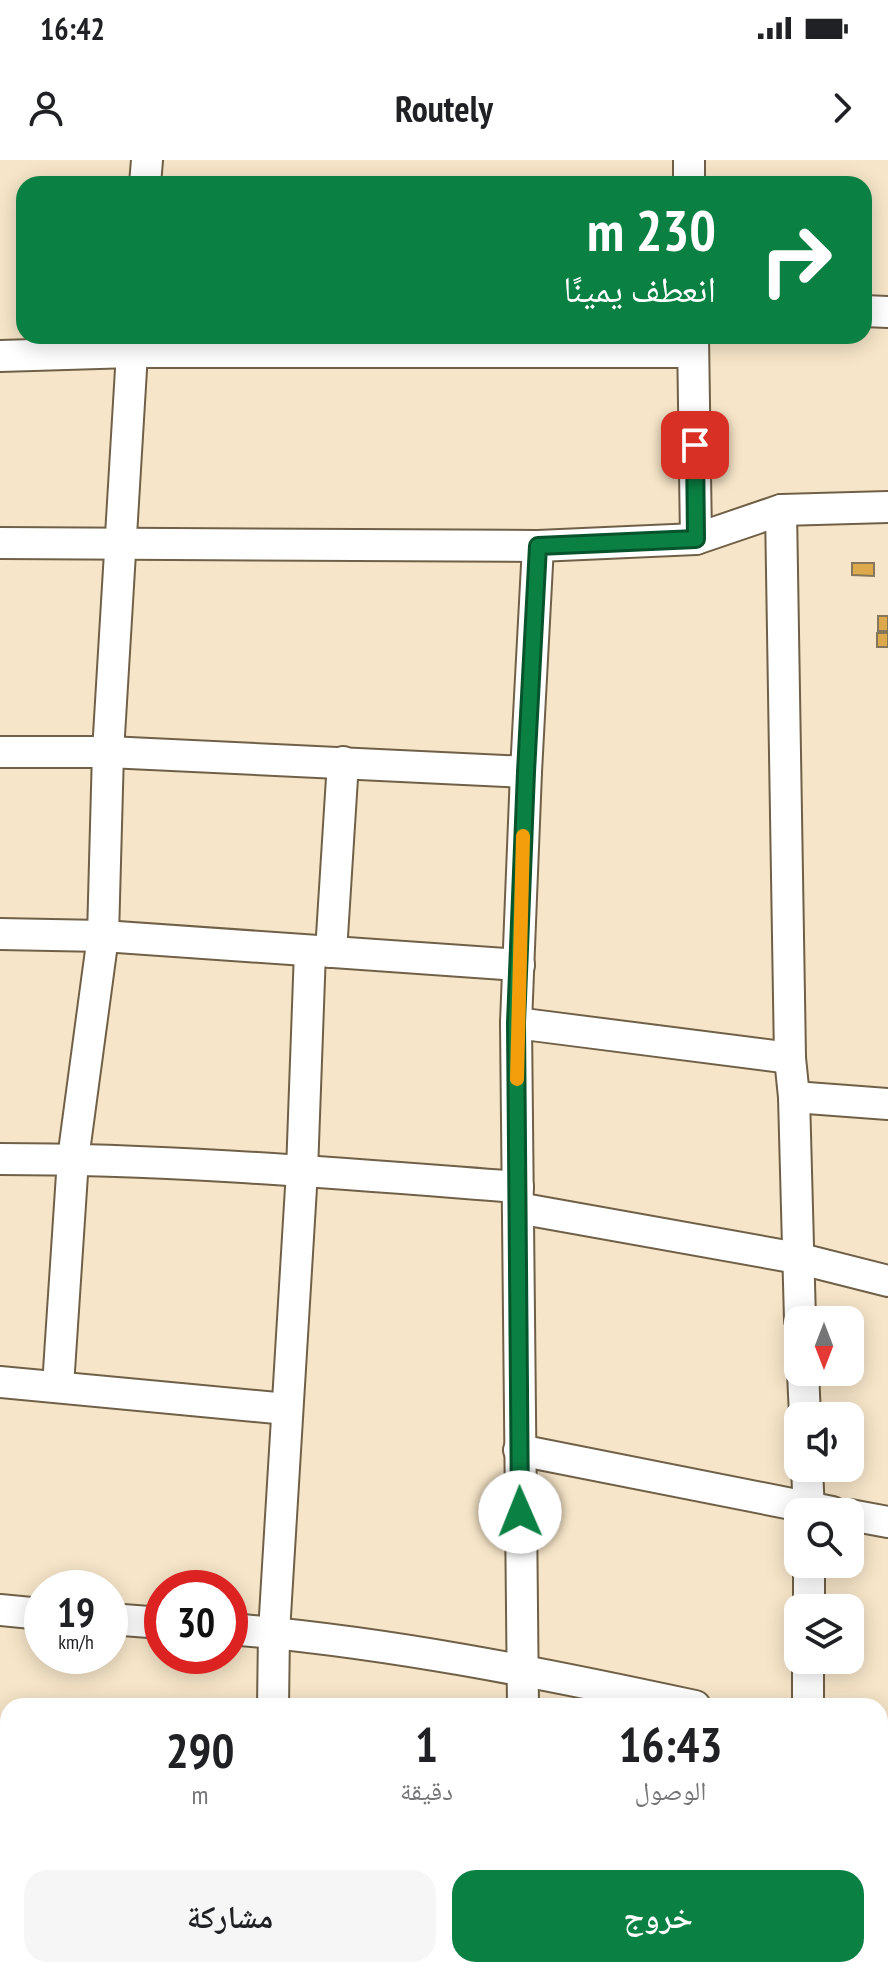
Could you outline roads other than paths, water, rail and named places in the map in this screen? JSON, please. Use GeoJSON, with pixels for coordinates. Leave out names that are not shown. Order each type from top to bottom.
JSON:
{"type":"FeatureCollection","features":[{"type":"Feature","properties":{"kind":"street"},"geometry":{"type":"LineString","coordinates":[[58,1386],[73,1159],[103,936],[108,752],[133,344]]}},
{"type":"Feature","properties":{"kind":"street"},"geometry":{"type":"LineString","coordinates":[[0,356],[133,344],[693,344],[696,539]]}},
{"type":"Feature","properties":{"kind":"street"},"geometry":{"type":"LineString","coordinates":[[0,543],[538,546],[696,539],[781,510],[888,507]]}},
{"type":"Feature","properties":{"kind":"street"},"geometry":{"type":"LineString","coordinates":[[781,510],[790,1058],[794,1097],[799,1306]]}},
{"type":"Feature","properties":{"kind":"street"},"geometry":{"type":"LineString","coordinates":[[523,1698],[516,1023],[538,546]]}},
{"type":"Feature","properties":{"kind":"street"},"geometry":{"type":"LineString","coordinates":[[0,752],[108,752],[526,772]]}},
{"type":"Feature","properties":{"kind":"street"},"geometry":{"type":"LineString","coordinates":[[273,1698],[274,1632],[302,1171],[321,952],[343,762]]}},
{"type":"Feature","properties":{"kind":"street"},"geometry":{"type":"LineString","coordinates":[[0,934],[103,936],[519,965]]}},
{"type":"Feature","properties":{"kind":"street"},"geometry":{"type":"LineString","coordinates":[[516,1023],[790,1058]]}},
{"type":"Feature","properties":{"kind":"street"},"geometry":{"type":"LineString","coordinates":[[794,1097],[888,1104]]}},
{"type":"Feature","properties":{"kind":"street"},"geometry":{"type":"LineString","coordinates":[[0,1159],[73,1159],[302,1171],[518,1197],[888,1281]]}},
{"type":"Feature","properties":{"kind":"street"},"geometry":{"type":"LineString","coordinates":[[0,1382],[287,1409]]}},
{"type":"Feature","properties":{"kind":"street"},"geometry":{"type":"LineString","coordinates":[[519,1450],[784,1504]]}},
{"type":"Feature","properties":{"kind":"street"},"geometry":{"type":"LineString","coordinates":[[864,1518],[888,1522]]}},
{"type":"Feature","properties":{"kind":"street"},"geometry":{"type":"LineString","coordinates":[[0,1610],[24,1612]]}},
{"type":"Feature","properties":{"kind":"street"},"geometry":{"type":"LineString","coordinates":[[248,1630],[524,1669],[658,1698]]}},
{"type":"Feature","properties":{"kind":"street"},"geometry":{"type":"LineString","coordinates":[[808,1674],[808,1698]]}}]}
